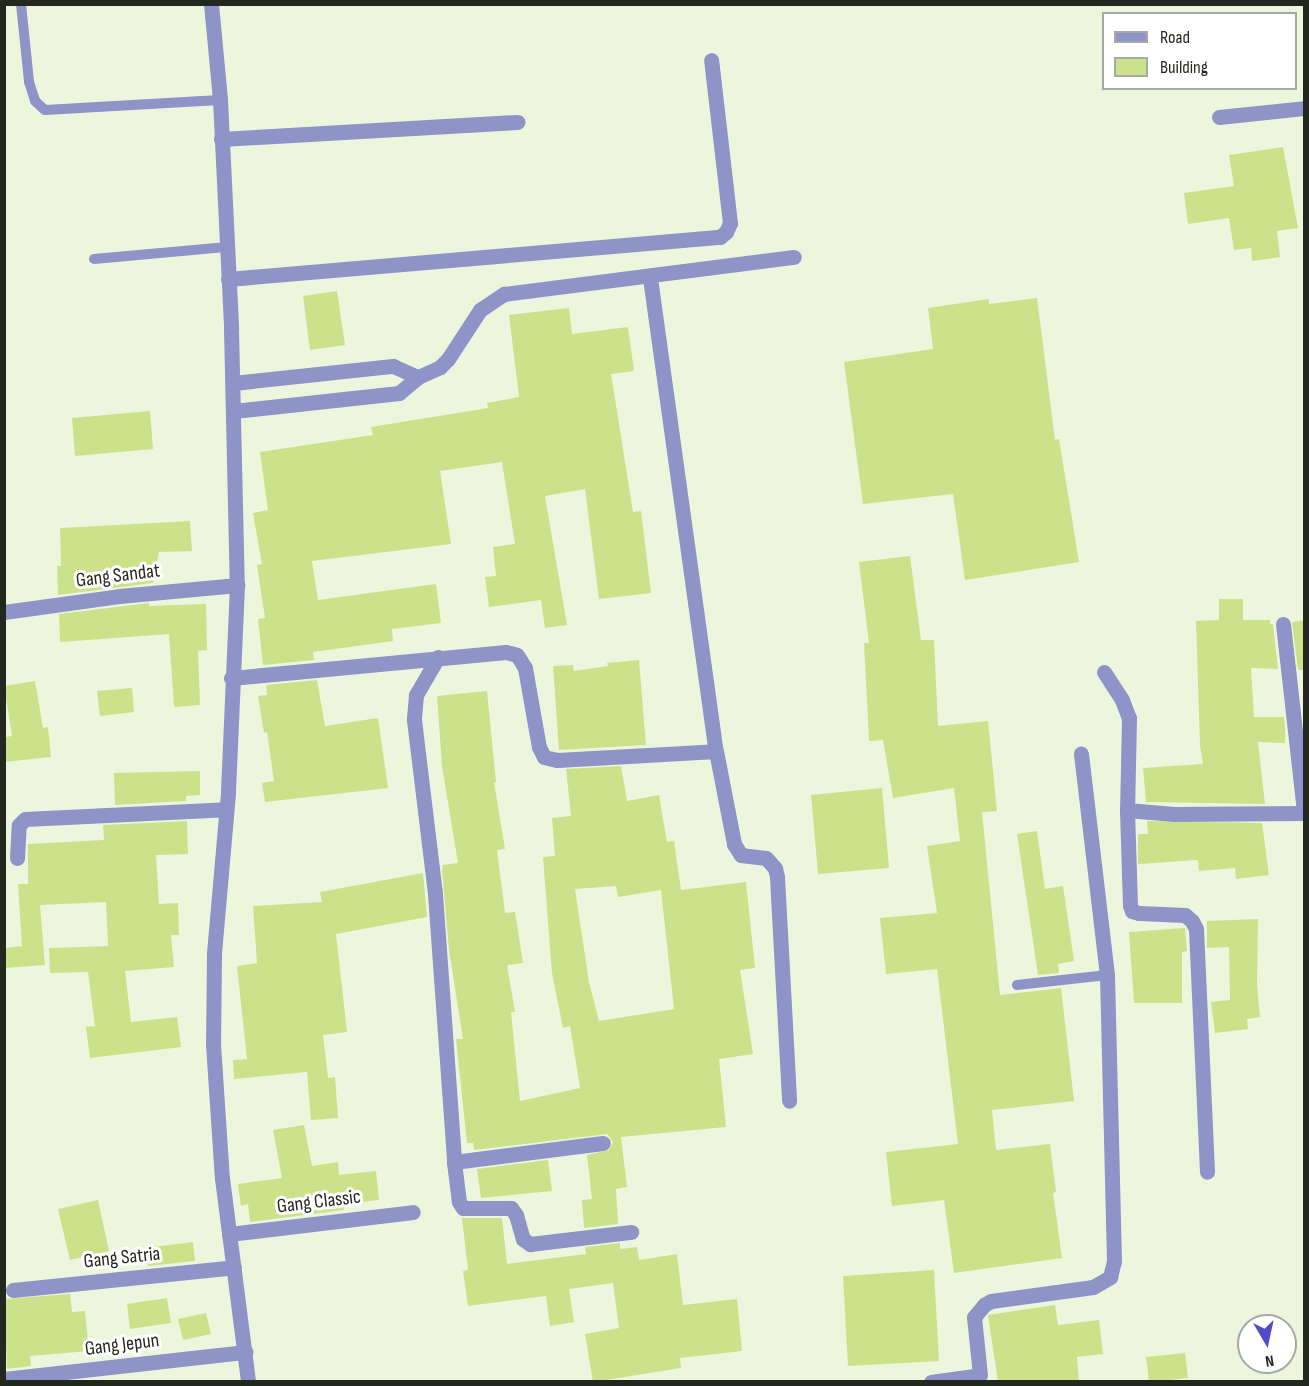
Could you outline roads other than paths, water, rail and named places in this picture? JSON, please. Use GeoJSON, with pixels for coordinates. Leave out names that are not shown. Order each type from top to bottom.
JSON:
{"type":"FeatureCollection","features":[{"type":"Feature","properties":{"kind":"street"},"geometry":{"type":"LineString","coordinates":[[211,4],[220,100],[227,246],[234,411],[237,585],[226,809],[214,954],[213,1008],[218,1131],[248,1382]]}},
{"type":"Feature","properties":{"kind":"street"},"geometry":{"type":"LineString","coordinates":[[228,279],[720,237],[730,224],[711,60]]}},
{"type":"Feature","properties":{"kind":"street"},"geometry":{"type":"LineString","coordinates":[[1219,117],[1305,108]]}},
{"type":"Feature","properties":{"kind":"street"},"geometry":{"type":"LineString","coordinates":[[221,139],[518,122]]}},
{"type":"Feature","properties":{"kind":"street"},"geometry":{"type":"LineString","coordinates":[[234,411],[399,393],[418,377],[440,367],[448,359],[480,310],[504,294],[650,278],[794,257]]}},
{"type":"Feature","properties":{"kind":"street"},"geometry":{"type":"LineString","coordinates":[[650,278],[716,751],[735,849],[741,855],[766,858],[775,867],[789,1101]]}},
{"type":"Feature","properties":{"kind":"street"},"geometry":{"type":"LineString","coordinates":[[233,383],[393,366],[418,377]]}},
{"type":"Feature","properties":{"kind":"street","name":"Gang Sandat"},"geometry":{"type":"LineString","coordinates":[[4,612],[118,596],[237,585]]}},
{"type":"Feature","properties":{"kind":"street"},"geometry":{"type":"LineString","coordinates":[[1127,810],[1174,814],[1305,812],[1283,624]]}},
{"type":"Feature","properties":{"kind":"street"},"geometry":{"type":"LineString","coordinates":[[231,678],[506,652],[517,655],[525,668],[539,747],[544,757],[557,760],[716,751]]}},
{"type":"Feature","properties":{"kind":"street"},"geometry":{"type":"LineString","coordinates":[[438,657],[416,695],[414,720],[435,894],[454,1162],[459,1202],[463,1208],[510,1208],[515,1212],[525,1242],[534,1244],[631,1232]]}},
{"type":"Feature","properties":{"kind":"street"},"geometry":{"type":"LineString","coordinates":[[1104,672],[1122,700],[1129,718],[1127,810],[1132,911],[1185,915],[1196,929],[1207,1172]]}},
{"type":"Feature","properties":{"kind":"street"},"geometry":{"type":"LineString","coordinates":[[931,1382],[981,1378],[974,1317],[984,1305],[992,1301],[1093,1287],[1110,1277],[1114,1261],[1107,975],[1081,754]]}},
{"type":"Feature","properties":{"kind":"street"},"geometry":{"type":"LineString","coordinates":[[17,858],[20,825],[25,819],[226,809]]}},
{"type":"Feature","properties":{"kind":"street"},"geometry":{"type":"LineString","coordinates":[[454,1162],[603,1143]]}},
{"type":"Feature","properties":{"kind":"street","name":"Gang Classic"},"geometry":{"type":"LineString","coordinates":[[229,1234],[413,1212]]}},
{"type":"Feature","properties":{"kind":"street","name":"Gang Satria"},"geometry":{"type":"LineString","coordinates":[[13,1290],[234,1267]]}},
{"type":"Feature","properties":{"kind":"street","name":"Gang Jepun"},"geometry":{"type":"LineString","coordinates":[[4,1379],[245,1352]]}},
{"type":"Feature","properties":{"kind":"lane"},"geometry":{"type":"LineString","coordinates":[[21,4],[29,82],[35,102],[45,110],[220,100]]}},
{"type":"Feature","properties":{"kind":"lane"},"geometry":{"type":"LineString","coordinates":[[94,259],[227,246]]}},
{"type":"Feature","properties":{"kind":"lane"},"geometry":{"type":"LineString","coordinates":[[1017,985],[1107,975]]}}]}
